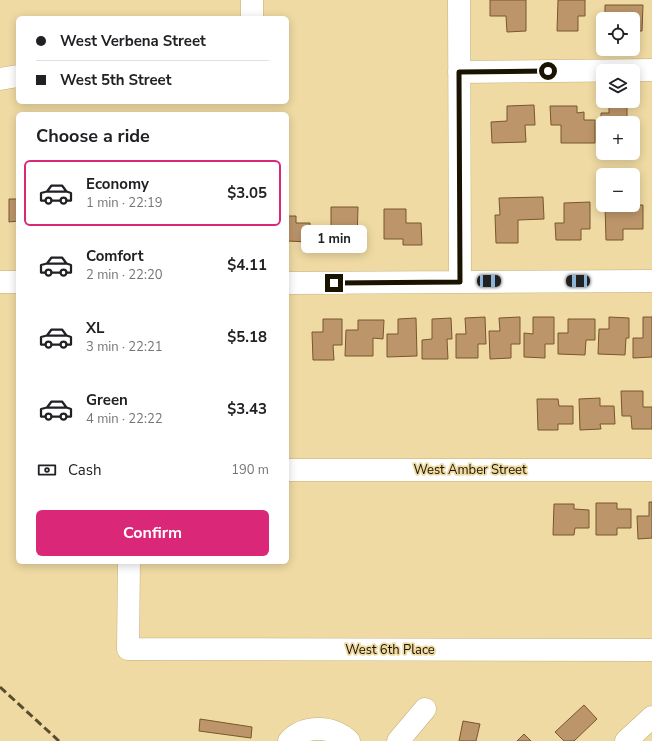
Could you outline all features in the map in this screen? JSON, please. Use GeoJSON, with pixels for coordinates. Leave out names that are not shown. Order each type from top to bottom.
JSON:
{"type":"FeatureCollection","features":[{"type":"Feature","properties":{"kind":"street"},"geometry":{"type":"LineString","coordinates":[[252,0],[252,16]]}},
{"type":"Feature","properties":{"kind":"street"},"geometry":{"type":"LineString","coordinates":[[459,0],[460,282]]}},
{"type":"Feature","properties":{"kind":"street"},"geometry":{"type":"LineString","coordinates":[[459,72],[652,70]]}},
{"type":"Feature","properties":{"kind":"street"},"geometry":{"type":"LineString","coordinates":[[0,79],[16,76]]}},
{"type":"Feature","properties":{"kind":"street"},"geometry":{"type":"LineString","coordinates":[[289,283],[652,281]]}},
{"type":"Feature","properties":{"kind":"street"},"geometry":{"type":"LineString","coordinates":[[0,282],[16,282]]}},
{"type":"Feature","properties":{"kind":"street","name":"West Amber Street"},"geometry":{"type":"LineString","coordinates":[[289,470],[652,470]]}},
{"type":"Feature","properties":{"kind":"street","name":"West 6th Place"},"geometry":{"type":"LineString","coordinates":[[130,564],[128,649],[652,650]]}},
{"type":"Feature","properties":{"kind":"street"},"geometry":{"type":"LineString","coordinates":[[398,741],[425,709]]}},
{"type":"Feature","properties":{"kind":"street"},"geometry":{"type":"LineString","coordinates":[[626,741],[652,717]]}},
{"type":"Feature","properties":{"kind":"street"},"geometry":{"type":"LineString","coordinates":[[289,741],[299,733],[307,730],[323,729],[333,731],[349,741]]}},
{"type":"Feature","properties":{"kind":"building"},"geometry":{"type":"Polygon","coordinates":[[[490,0],[526,0],[526,31],[507,32],[506,16],[490,16],[490,0]]]}},
{"type":"Feature","properties":{"kind":"building"},"geometry":{"type":"Polygon","coordinates":[[[558,0],[585,0],[585,16],[578,16],[578,31],[557,31],[558,0]]]}},
{"type":"Feature","properties":{"kind":"building"},"geometry":{"type":"Polygon","coordinates":[[[605,5],[643,5],[642,31],[640,31],[640,12],[605,12],[605,5]]]}},
{"type":"Feature","properties":{"kind":"building"},"geometry":{"type":"Polygon","coordinates":[[[534,105],[535,125],[525,125],[526,142],[492,143],[491,122],[507,121],[507,106],[534,105]]]}},
{"type":"Feature","properties":{"kind":"building"},"geometry":{"type":"Polygon","coordinates":[[[550,106],[577,106],[577,113],[584,112],[584,120],[595,120],[595,143],[561,143],[561,125],[551,125],[550,106]]]}},
{"type":"Feature","properties":{"kind":"building"},"geometry":{"type":"Polygon","coordinates":[[[609,108],[627,108],[627,116],[601,116],[601,113],[609,113],[609,108]]]}},
{"type":"Feature","properties":{"kind":"building"},"geometry":{"type":"Polygon","coordinates":[[[543,197],[544,219],[518,220],[518,243],[496,243],[495,215],[500,215],[499,198],[543,197]]]}},
{"type":"Feature","properties":{"kind":"building"},"geometry":{"type":"Polygon","coordinates":[[[9,199],[16,199],[16,221],[9,222],[9,199]]]}},
{"type":"Feature","properties":{"kind":"building"},"geometry":{"type":"Polygon","coordinates":[[[590,202],[590,229],[581,229],[581,240],[556,240],[555,223],[564,223],[564,203],[590,202]]]}},
{"type":"Feature","properties":{"kind":"building"},"geometry":{"type":"Polygon","coordinates":[[[640,205],[643,205],[643,229],[623,229],[623,240],[606,240],[605,212],[640,212],[640,205]]]}},
{"type":"Feature","properties":{"kind":"building"},"geometry":{"type":"Polygon","coordinates":[[[331,207],[358,207],[357,241],[341,241],[341,226],[331,226],[331,207]]]}},
{"type":"Feature","properties":{"kind":"building"},"geometry":{"type":"Polygon","coordinates":[[[384,209],[406,209],[406,223],[421,223],[422,245],[403,245],[403,239],[384,239],[384,209]]]}},
{"type":"Feature","properties":{"kind":"building"},"geometry":{"type":"Polygon","coordinates":[[[289,216],[296,216],[296,223],[310,223],[310,242],[289,241],[289,216]]]}},
{"type":"Feature","properties":{"kind":"building"},"geometry":{"type":"Polygon","coordinates":[[[485,317],[486,344],[478,344],[478,358],[456,358],[456,334],[466,334],[465,318],[485,317]]]}},
{"type":"Feature","properties":{"kind":"building"},"geometry":{"type":"Polygon","coordinates":[[[520,317],[520,344],[511,344],[511,358],[490,359],[489,331],[500,331],[499,318],[520,317]]]}},
{"type":"Feature","properties":{"kind":"building"},"geometry":{"type":"Polygon","coordinates":[[[533,317],[554,317],[554,344],[545,344],[545,358],[524,357],[524,333],[533,334],[533,317]]]}},
{"type":"Feature","properties":{"kind":"building"},"geometry":{"type":"Polygon","coordinates":[[[609,317],[629,318],[629,338],[626,338],[625,355],[598,354],[599,329],[609,329],[609,317]]]}},
{"type":"Feature","properties":{"kind":"building"},"geometry":{"type":"Polygon","coordinates":[[[643,317],[652,317],[652,357],[633,358],[633,338],[643,338],[643,317]]]}},
{"type":"Feature","properties":{"kind":"building"},"geometry":{"type":"Polygon","coordinates":[[[416,318],[417,356],[387,357],[387,334],[398,334],[398,319],[416,318]]]}},
{"type":"Feature","properties":{"kind":"building"},"geometry":{"type":"Polygon","coordinates":[[[451,318],[452,339],[447,339],[448,359],[422,359],[422,340],[432,339],[432,319],[451,318]]]}},
{"type":"Feature","properties":{"kind":"building"},"geometry":{"type":"Polygon","coordinates":[[[323,319],[342,319],[342,345],[333,345],[334,360],[313,360],[312,332],[323,332],[323,319]]]}},
{"type":"Feature","properties":{"kind":"building"},"geometry":{"type":"Polygon","coordinates":[[[568,319],[595,319],[595,340],[586,340],[585,355],[558,354],[558,333],[568,333],[568,319]]]}},
{"type":"Feature","properties":{"kind":"building"},"geometry":{"type":"Polygon","coordinates":[[[358,320],[384,320],[383,339],[373,338],[373,356],[345,356],[346,330],[358,330],[358,320]]]}},
{"type":"Feature","properties":{"kind":"building"},"geometry":{"type":"Polygon","coordinates":[[[621,391],[643,391],[643,407],[652,407],[652,429],[632,429],[631,416],[622,416],[621,391]]]}},
{"type":"Feature","properties":{"kind":"building"},"geometry":{"type":"Polygon","coordinates":[[[600,398],[600,406],[614,406],[615,424],[600,424],[601,429],[580,430],[579,399],[600,398]]]}},
{"type":"Feature","properties":{"kind":"building"},"geometry":{"type":"Polygon","coordinates":[[[537,399],[558,399],[559,406],[573,406],[573,424],[558,424],[558,430],[538,430],[537,399]]]}},
{"type":"Feature","properties":{"kind":"building"},"geometry":{"type":"Polygon","coordinates":[[[649,502],[652,502],[652,538],[638,539],[637,516],[649,516],[649,502]]]}},
{"type":"Feature","properties":{"kind":"building"},"geometry":{"type":"Polygon","coordinates":[[[596,503],[617,503],[617,509],[631,509],[631,528],[617,528],[617,535],[596,535],[596,503]]]}},
{"type":"Feature","properties":{"kind":"building"},"geometry":{"type":"Polygon","coordinates":[[[554,504],[574,504],[574,509],[589,510],[589,528],[575,528],[574,535],[553,535],[554,504]]]}},
{"type":"Feature","properties":{"kind":"building"},"geometry":{"type":"Polygon","coordinates":[[[584,705],[597,719],[574,741],[564,741],[555,732],[584,705]]]}},
{"type":"Feature","properties":{"kind":"building"},"geometry":{"type":"Polygon","coordinates":[[[200,719],[252,727],[251,738],[199,731],[200,719]]]}},
{"type":"Feature","properties":{"kind":"building"},"geometry":{"type":"Polygon","coordinates":[[[463,721],[480,724],[476,741],[459,741],[463,721]]]}},
{"type":"Feature","properties":{"kind":"building"},"geometry":{"type":"Polygon","coordinates":[[[524,734],[531,741],[517,741],[524,734]]]}},
{"type":"Feature","properties":{"kind":"railway"},"geometry":{"type":"LineString","coordinates":[[0,687],[59,741]]}},
{"type":"Feature","properties":{"kind":"route"},"geometry":{"type":"LineString","coordinates":[[334,283],[460,282],[459,72],[548,71]]}}]}
